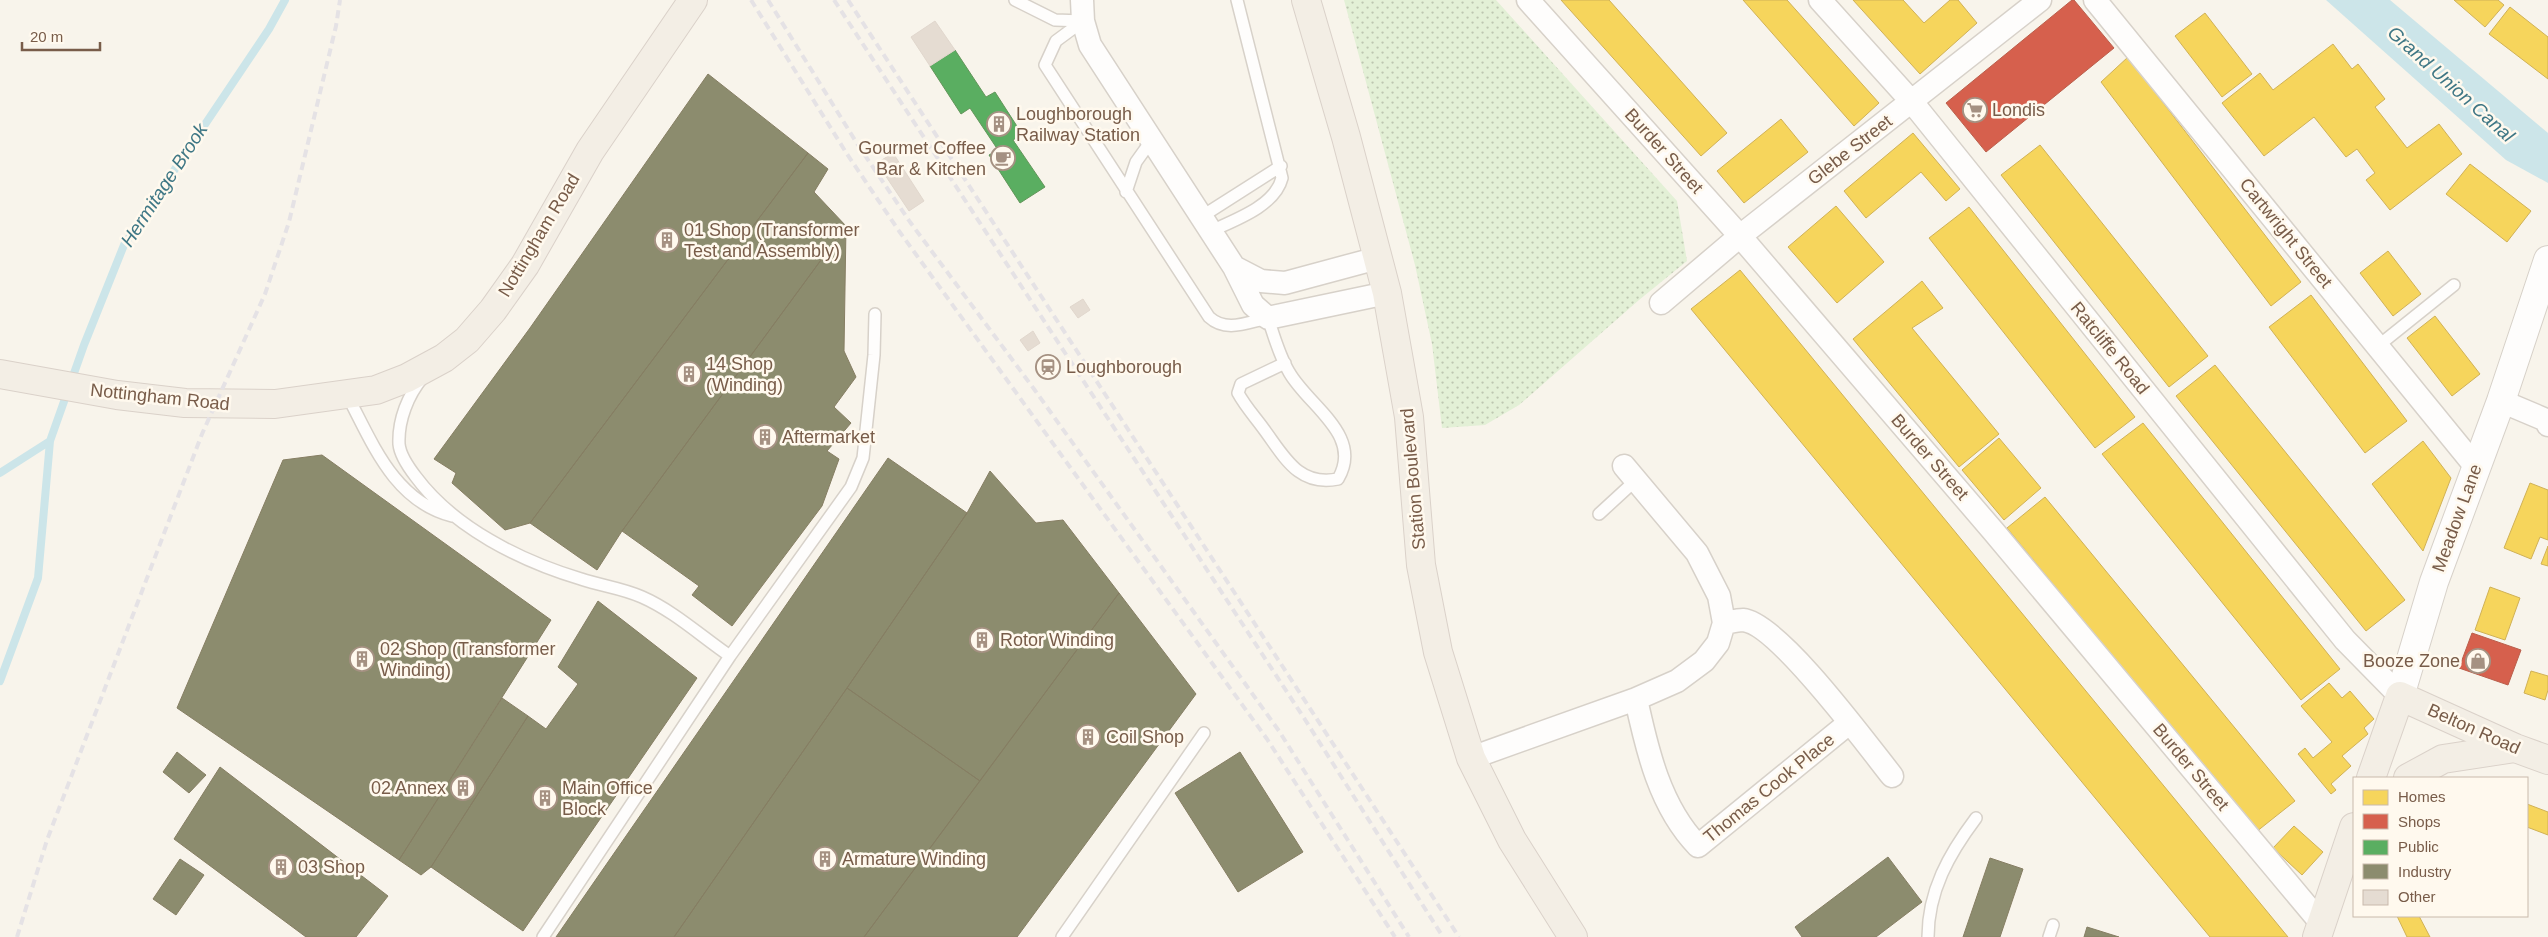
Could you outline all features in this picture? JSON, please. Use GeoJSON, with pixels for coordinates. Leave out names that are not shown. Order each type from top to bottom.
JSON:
{"type":"FeatureCollection","features":[{"type":"Feature","properties":{"kind":"main road","name":"Nottingham Road"},"geometry":{"type":"LineString","coordinates":[[0,374],[117,395],[185,403],[275,404],[376,390],[407,378],[433,364],[467,340],[493,310],[525,265],[590,151],[693,0]]}},
{"type":"Feature","properties":{"kind":"main road","name":"Station Boulevard"},"geometry":{"type":"LineString","coordinates":[[1306,0],[1346,136],[1387,293],[1409,416],[1421,565],[1438,652],[1471,758],[1512,840],[1573,937]]}},
{"type":"Feature","properties":{"kind":"main road","name":"Belton Road"},"geometry":{"type":"LineString","coordinates":[[2400,696],[2515,748],[2548,760]]}},
{"type":"Feature","properties":{"kind":"main road","name":"Meadow Lane"},"geometry":{"type":"LineString","coordinates":[[2371,777],[2400,696]]}},
{"type":"Feature","properties":{"kind":"main road"},"geometry":{"type":"LineString","coordinates":[[2410,777],[2443,760],[2515,748]]}},
{"type":"Feature","properties":{"kind":"main road"},"geometry":{"type":"LineString","coordinates":[[2319,930],[2353,830]]}},
{"type":"Feature","properties":{"kind":"street","name":"Burder Street"},"geometry":{"type":"LineString","coordinates":[[1528,0],[1740,236],[1994,532],[2319,930]]}},
{"type":"Feature","properties":{"kind":"street","name":"Ratcliffe Road"},"geometry":{"type":"LineString","coordinates":[[1820,0],[1912,102],[2345,640],[2400,696]]}},
{"type":"Feature","properties":{"kind":"street","name":"Glebe Street"},"geometry":{"type":"LineString","coordinates":[[1661,303],[1740,236],[2040,0]]}},
{"type":"Feature","properties":{"kind":"street","name":"Cartwright Street"},"geometry":{"type":"LineString","coordinates":[[2095,0],[2476,467]]}},
{"type":"Feature","properties":{"kind":"street"},"geometry":{"type":"LineString","coordinates":[[1082,11],[1090,45],[1150,141],[1234,267],[1253,305],[1268,318],[1387,293]]}},
{"type":"Feature","properties":{"kind":"street"},"geometry":{"type":"LineString","coordinates":[[1234,267],[1261,281],[1285,283],[1378,258]]}},
{"type":"Feature","properties":{"kind":"street","name":"Meadow Lane"},"geometry":{"type":"LineString","coordinates":[[2400,696],[2434,582],[2501,401],[2548,260]]}},
{"type":"Feature","properties":{"kind":"street"},"geometry":{"type":"LineString","coordinates":[[2501,401],[2547,422]]}},
{"type":"Feature","properties":{"kind":"street"},"geometry":{"type":"LineString","coordinates":[[1471,758],[1636,699],[1677,681],[1704,661],[1718,643],[1724,623],[1719,596],[1697,553],[1630,473]]}},
{"type":"Feature","properties":{"kind":"street","name":"Thomas Cook Place"},"geometry":{"type":"LineString","coordinates":[[1724,623],[1744,620],[1770,634],[1814,680],[1892,776]]}},
{"type":"Feature","properties":{"kind":"street","name":"Thomas Cook Place"},"geometry":{"type":"LineString","coordinates":[[1636,699],[1649,757],[1675,815],[1684,831],[1698,846],[1849,723]]}},
{"type":"Feature","properties":{"kind":"lane"},"geometry":{"type":"LineString","coordinates":[[1015,0],[1055,20],[1082,11]]}},
{"type":"Feature","properties":{"kind":"lane"},"geometry":{"type":"LineString","coordinates":[[1206,224],[1239,218],[1274,195],[1280,187],[1282,178],[1281,166],[1237,0]]}},
{"type":"Feature","properties":{"kind":"lane"},"geometry":{"type":"LineString","coordinates":[[1082,11],[1056,41],[1045,65],[1126,192],[1215,323],[1233,326],[1268,318],[1289,373],[1339,435],[1346,449],[1346,467],[1338,479],[1325,482],[1309,478],[1292,468],[1238,393],[1241,384],[1285,363]]}},
{"type":"Feature","properties":{"kind":"lane"},"geometry":{"type":"LineString","coordinates":[[1126,192],[1136,162],[1150,141]]}},
{"type":"Feature","properties":{"kind":"lane"},"geometry":{"type":"LineString","coordinates":[[1206,224],[1281,166]]}},
{"type":"Feature","properties":{"kind":"lane"},"geometry":{"type":"LineString","coordinates":[[2378,346],[2454,285]]}},
{"type":"Feature","properties":{"kind":"lane"},"geometry":{"type":"LineString","coordinates":[[543,937],[730,656],[851,487],[863,458],[869,410],[876,314]]}},
{"type":"Feature","properties":{"kind":"lane"},"geometry":{"type":"LineString","coordinates":[[433,364],[408,401],[401,424],[399,445],[408,466],[426,491],[454,517],[503,548],[580,579],[624,589],[644,598],[730,656]]}},
{"type":"Feature","properties":{"kind":"lane"},"geometry":{"type":"LineString","coordinates":[[347,395],[386,468],[421,503],[434,512],[454,517]]}},
{"type":"Feature","properties":{"kind":"lane"},"geometry":{"type":"LineString","coordinates":[[1599,514],[1630,473]]}},
{"type":"Feature","properties":{"kind":"lane"},"geometry":{"type":"LineString","coordinates":[[1062,937],[1204,733]]}},
{"type":"Feature","properties":{"kind":"lane"},"geometry":{"type":"LineString","coordinates":[[1928,937],[1928,919],[1938,879],[1953,849],[1976,818]]}},
{"type":"Feature","properties":{"kind":"lane"},"geometry":{"type":"LineString","coordinates":[[2049,937],[2053,925]]}},
{"type":"Feature","properties":{"kind":"green space"},"geometry":{"type":"Polygon","coordinates":[[[1344,0],[1496,0],[1677,201],[1687,261],[1639,300],[1519,405],[1485,425],[1442,428],[1432,344],[1415,265],[1344,0]]]}},
{"type":"Feature","properties":{"kind":"water","name":"Grand Union Canal"},"geometry":{"type":"Polygon","coordinates":[[[2326,0],[2390,0],[2548,133],[2548,183],[2506,160],[2326,0]]]}},
{"type":"Feature","properties":{"kind":"building: Homes"},"geometry":{"type":"Polygon","coordinates":[[[1561,0],[1609,0],[1727,133],[1701,156],[1561,0]]]}},
{"type":"Feature","properties":{"kind":"building: Homes"},"geometry":{"type":"Polygon","coordinates":[[[1743,0],[1787,0],[1879,103],[1854,126],[1743,0]]]}},
{"type":"Feature","properties":{"kind":"building: Homes"},"geometry":{"type":"Polygon","coordinates":[[[1853,0],[1903,0],[1924,23],[1950,0],[1958,0],[1977,23],[1920,74],[1853,0]]]}},
{"type":"Feature","properties":{"kind":"building: Homes"},"geometry":{"type":"Polygon","coordinates":[[[2454,0],[2498,0],[2504,5],[2485,27],[2454,0]]]}},
{"type":"Feature","properties":{"kind":"building: Homes"},"geometry":{"type":"Polygon","coordinates":[[[2510,7],[2548,37],[2548,79],[2489,34],[2510,7]]]}},
{"type":"Feature","properties":{"kind":"building: Homes"},"geometry":{"type":"Polygon","coordinates":[[[2205,13],[2252,74],[2222,97],[2175,36],[2205,13]]]}},
{"type":"Feature","properties":{"kind":"building: Homes"},"geometry":{"type":"Polygon","coordinates":[[[2333,44],[2352,69],[2358,64],[2385,99],[2375,107],[2407,148],[2439,124],[2462,154],[2390,210],[2366,180],[2375,173],[2357,149],[2346,157],[2314,117],[2264,156],[2222,103],[2260,73],[2273,90],[2333,44]]]}},
{"type":"Feature","properties":{"kind":"building: Homes"},"geometry":{"type":"Polygon","coordinates":[[[2128,57],[2301,282],[2271,306],[2101,82],[2128,57]]]}},
{"type":"Feature","properties":{"kind":"building: Homes"},"geometry":{"type":"Polygon","coordinates":[[[1781,119],[1808,152],[1744,203],[1717,171],[1781,119]]]}},
{"type":"Feature","properties":{"kind":"building: Homes"},"geometry":{"type":"Polygon","coordinates":[[[1913,133],[1960,189],[1946,201],[1921,172],[1866,218],[1844,191],[1913,133]]]}},
{"type":"Feature","properties":{"kind":"building: Homes"},"geometry":{"type":"Polygon","coordinates":[[[2040,145],[2208,356],[2169,387],[2001,175],[2040,145]]]}},
{"type":"Feature","properties":{"kind":"building: Homes"},"geometry":{"type":"Polygon","coordinates":[[[2470,164],[2531,211],[2507,242],[2446,194],[2470,164]]]}},
{"type":"Feature","properties":{"kind":"building: Homes"},"geometry":{"type":"Polygon","coordinates":[[[1836,206],[1884,262],[1837,303],[1788,247],[1836,206]]]}},
{"type":"Feature","properties":{"kind":"building: Homes"},"geometry":{"type":"Polygon","coordinates":[[[1969,207],[2135,417],[2095,448],[1929,238],[1969,207]]]}},
{"type":"Feature","properties":{"kind":"building: Homes"},"geometry":{"type":"Polygon","coordinates":[[[2388,251],[2421,294],[2393,316],[2360,273],[2388,251]]]}},
{"type":"Feature","properties":{"kind":"building: Homes"},"geometry":{"type":"Polygon","coordinates":[[[1740,270],[2288,937],[2210,937],[1691,309],[1740,270]]]}},
{"type":"Feature","properties":{"kind":"building: Homes"},"geometry":{"type":"Polygon","coordinates":[[[1922,281],[1943,308],[1912,328],[1999,434],[1959,467],[1853,339],[1922,281]]]}},
{"type":"Feature","properties":{"kind":"building: Homes"},"geometry":{"type":"Polygon","coordinates":[[[2311,295],[2407,421],[2365,453],[2269,327],[2311,295]]]}},
{"type":"Feature","properties":{"kind":"building: Homes"},"geometry":{"type":"Polygon","coordinates":[[[2435,316],[2480,374],[2452,396],[2407,338],[2435,316]]]}},
{"type":"Feature","properties":{"kind":"building: Homes"},"geometry":{"type":"Polygon","coordinates":[[[2215,365],[2405,600],[2366,631],[2176,396],[2215,365]]]}},
{"type":"Feature","properties":{"kind":"building: Homes"},"geometry":{"type":"Polygon","coordinates":[[[2143,423],[2340,669],[2301,700],[2102,454],[2143,423]]]}},
{"type":"Feature","properties":{"kind":"building: Homes"},"geometry":{"type":"Polygon","coordinates":[[[1999,438],[2041,488],[2004,520],[1962,470],[1999,438]]]}},
{"type":"Feature","properties":{"kind":"building: Homes"},"geometry":{"type":"Polygon","coordinates":[[[2423,441],[2451,478],[2423,551],[2372,484],[2423,441]]]}},
{"type":"Feature","properties":{"kind":"building: Homes"},"geometry":{"type":"Polygon","coordinates":[[[2530,483],[2548,490],[2548,540],[2540,537],[2531,559],[2504,548],[2530,483]]]}},
{"type":"Feature","properties":{"kind":"building: Homes"},"geometry":{"type":"Polygon","coordinates":[[[2045,497],[2295,801],[2256,832],[2007,528],[2045,497]]]}},
{"type":"Feature","properties":{"kind":"building: Homes"},"geometry":{"type":"Polygon","coordinates":[[[2548,546],[2548,566],[2541,564],[2548,546]]]}},
{"type":"Feature","properties":{"kind":"building: Homes"},"geometry":{"type":"Polygon","coordinates":[[[2490,587],[2520,598],[2505,640],[2475,630],[2490,587]]]}},
{"type":"Feature","properties":{"kind":"building: Homes"},"geometry":{"type":"Polygon","coordinates":[[[2531,671],[2548,676],[2548,690],[2545,700],[2524,693],[2531,671]]]}},
{"type":"Feature","properties":{"kind":"building: Homes"},"geometry":{"type":"Polygon","coordinates":[[[2329,683],[2342,698],[2350,691],[2374,719],[2364,728],[2368,734],[2342,756],[2351,766],[2331,784],[2336,790],[2331,794],[2298,754],[2305,748],[2313,758],[2332,742],[2301,706],[2329,683]]]}},
{"type":"Feature","properties":{"kind":"building: Homes"},"geometry":{"type":"Polygon","coordinates":[[[2528,804],[2548,812],[2548,835],[2528,827],[2528,804]]]}},
{"type":"Feature","properties":{"kind":"building: Homes"},"geometry":{"type":"Polygon","coordinates":[[[2294,826],[2323,852],[2302,875],[2273,848],[2294,826]]]}},
{"type":"Feature","properties":{"kind":"building: Homes"},"geometry":{"type":"Polygon","coordinates":[[[2397,917],[2420,917],[2430,937],[2407,937],[2397,917]]]}},
{"type":"Feature","properties":{"kind":"building: Shops"},"geometry":{"type":"Polygon","coordinates":[[[2074,0],[2114,48],[1986,152],[1946,103],[2074,0]]]}},
{"type":"Feature","properties":{"kind":"building: Shops"},"geometry":{"type":"Polygon","coordinates":[[[2472,633],[2521,650],[2508,685],[2459,668],[2472,633]]]}},
{"type":"Feature","properties":{"kind":"building: Public","name":"Loughborough Railway Station"},"geometry":{"type":"Polygon","coordinates":[[[955,50],[986,97],[995,92],[1022,134],[1013,140],[1045,187],[1020,203],[989,155],[998,150],[970,108],[961,114],[930,66],[955,50]]]}},
{"type":"Feature","properties":{"kind":"building: Industry","name":"01 Shop (Transformer Test and Assembly)"},"geometry":{"type":"Polygon","coordinates":[[[708,74],[808,153],[530,523],[505,530],[452,483],[456,473],[434,459],[530,328],[708,74]]]}},
{"type":"Feature","properties":{"kind":"building: Industry","name":"14 Shop (Winding)"},"geometry":{"type":"Polygon","coordinates":[[[808,153],[828,169],[814,192],[846,226],[622,531],[597,570],[530,523],[808,153]]]}},
{"type":"Feature","properties":{"kind":"building: Industry","name":"Aftermarket"},"geometry":{"type":"Polygon","coordinates":[[[846,226],[844,351],[856,377],[834,407],[851,423],[827,451],[839,459],[822,506],[732,626],[692,595],[699,586],[622,531],[846,226]]]}},
{"type":"Feature","properties":{"kind":"building: Industry","name":"02 Shop (Transformer Winding)"},"geometry":{"type":"Polygon","coordinates":[[[322,455],[551,620],[399,860],[177,708],[283,460],[322,455]]]}},
{"type":"Feature","properties":{"kind":"building: Industry"},"geometry":{"type":"Polygon","coordinates":[[[888,458],[967,513],[847,688],[674,937],[556,937],[888,458]]]}},
{"type":"Feature","properties":{"kind":"building: Industry","name":"Rotor Winding"},"geometry":{"type":"Polygon","coordinates":[[[990,471],[1036,523],[1063,520],[1119,593],[980,781],[847,688],[967,513],[990,471]]]}},
{"type":"Feature","properties":{"kind":"building: Industry","name":"Coil Shop"},"geometry":{"type":"Polygon","coordinates":[[[1119,593],[1196,694],[1017,937],[864,937],[1119,593]]]}},
{"type":"Feature","properties":{"kind":"building: Industry","name":"Main Office Block"},"geometry":{"type":"Polygon","coordinates":[[[598,601],[697,678],[523,931],[431,867],[528,716],[546,729],[578,684],[558,667],[598,601]]]}},
{"type":"Feature","properties":{"kind":"building: Industry","name":"Armature Winding"},"geometry":{"type":"Polygon","coordinates":[[[847,688],[980,781],[864,937],[674,937],[847,688]]]}},
{"type":"Feature","properties":{"kind":"building: Industry","name":"02 Annex"},"geometry":{"type":"Polygon","coordinates":[[[502,698],[528,716],[431,867],[421,875],[399,860],[502,698]]]}},
{"type":"Feature","properties":{"kind":"building: Industry"},"geometry":{"type":"Polygon","coordinates":[[[177,752],[206,775],[189,793],[163,772],[177,752]]]}},
{"type":"Feature","properties":{"kind":"building: Industry"},"geometry":{"type":"Polygon","coordinates":[[[1240,752],[1303,852],[1238,892],[1175,793],[1240,752]]]}},
{"type":"Feature","properties":{"kind":"building: Industry","name":"03 Shop"},"geometry":{"type":"Polygon","coordinates":[[[220,767],[388,896],[356,937],[306,937],[174,839],[220,767]]]}},
{"type":"Feature","properties":{"kind":"building: Industry"},"geometry":{"type":"Polygon","coordinates":[[[1888,857],[1922,902],[1876,937],[1802,937],[1795,927],[1888,857]]]}},
{"type":"Feature","properties":{"kind":"building: Industry"},"geometry":{"type":"Polygon","coordinates":[[[1990,858],[2023,869],[2000,937],[1963,937],[1990,858]]]}},
{"type":"Feature","properties":{"kind":"building: Industry"},"geometry":{"type":"Polygon","coordinates":[[[180,859],[204,875],[176,915],[153,899],[180,859]]]}},
{"type":"Feature","properties":{"kind":"building: Industry"},"geometry":{"type":"Polygon","coordinates":[[[2087,927],[2119,937],[2084,937],[2087,927]]]}},
{"type":"Feature","properties":{"kind":"building: Other"},"geometry":{"type":"Polygon","coordinates":[[[935,21],[955,50],[930,66],[911,37],[935,21]]]}},
{"type":"Feature","properties":{"kind":"building: Other"},"geometry":{"type":"Polygon","coordinates":[[[893,153],[924,201],[909,211],[877,163],[893,153]]]}},
{"type":"Feature","properties":{"kind":"building: Other"},"geometry":{"type":"Polygon","coordinates":[[[1083,299],[1090,310],[1078,318],[1070,307],[1083,299]]]}},
{"type":"Feature","properties":{"kind":"building: Other"},"geometry":{"type":"Polygon","coordinates":[[[1033,331],[1040,343],[1028,351],[1020,340],[1033,331]]]}},
{"type":"Feature","properties":{"kind":"waterway","name":"Hermitage Brook"},"geometry":{"type":"LineString","coordinates":[[0,473],[50,441],[84,345],[124,245],[269,29],[285,0]]}},
{"type":"Feature","properties":{"kind":"waterway"},"geometry":{"type":"LineString","coordinates":[[0,681],[38,578],[50,441]]}},
{"type":"Feature","properties":{"kind":"railway"},"geometry":{"type":"LineString","coordinates":[[17,937],[47,840],[202,434],[265,294],[289,222],[336,26],[340,0]]}},
{"type":"Feature","properties":{"kind":"railway"},"geometry":{"type":"LineString","coordinates":[[751,0],[847,154],[899,231],[1267,739],[1395,937]]}},
{"type":"Feature","properties":{"kind":"railway"},"geometry":{"type":"LineString","coordinates":[[768,0],[858,145],[910,222],[1034,389],[1279,731],[1409,937]]}},
{"type":"Feature","properties":{"kind":"railway"},"geometry":{"type":"LineString","coordinates":[[834,0],[1304,718],[1443,937]]}},
{"type":"Feature","properties":{"kind":"railway"},"geometry":{"type":"LineString","coordinates":[[848,0],[1459,937]]}},
{"type":"Feature","properties":{"kind":"place","name":"Londis"},"geometry":{"type":"Point","coordinates":[1975,110]}},
{"type":"Feature","properties":{"kind":"place","name":"Loughborough Railway Station"},"geometry":{"type":"Point","coordinates":[999,124]}},
{"type":"Feature","properties":{"kind":"place","name":"Gourmet Coffee Bar & Kitchen"},"geometry":{"type":"Point","coordinates":[1003,158]}},
{"type":"Feature","properties":{"kind":"place","name":"01 Shop (Transformer Test and Assembly)"},"geometry":{"type":"Point","coordinates":[667,240]}},
{"type":"Feature","properties":{"kind":"place","name":"Loughborough"},"geometry":{"type":"Point","coordinates":[1048,367]}},
{"type":"Feature","properties":{"kind":"place","name":"14 Shop (Winding)"},"geometry":{"type":"Point","coordinates":[689,374]}},
{"type":"Feature","properties":{"kind":"place","name":"Aftermarket"},"geometry":{"type":"Point","coordinates":[765,437]}},
{"type":"Feature","properties":{"kind":"place","name":"Rotor Winding"},"geometry":{"type":"Point","coordinates":[982,640]}},
{"type":"Feature","properties":{"kind":"place","name":"02 Shop (Transformer Winding)"},"geometry":{"type":"Point","coordinates":[362,659]}},
{"type":"Feature","properties":{"kind":"place","name":"Booze Zone"},"geometry":{"type":"Point","coordinates":[2478,661]}},
{"type":"Feature","properties":{"kind":"place","name":"Coil Shop"},"geometry":{"type":"Point","coordinates":[1088,737]}},
{"type":"Feature","properties":{"kind":"place","name":"02 Annex"},"geometry":{"type":"Point","coordinates":[463,788]}},
{"type":"Feature","properties":{"kind":"place","name":"Main Office Block"},"geometry":{"type":"Point","coordinates":[545,798]}},
{"type":"Feature","properties":{"kind":"place","name":"Armature Winding"},"geometry":{"type":"Point","coordinates":[825,859]}},
{"type":"Feature","properties":{"kind":"place","name":"03 Shop"},"geometry":{"type":"Point","coordinates":[281,867]}}]}
